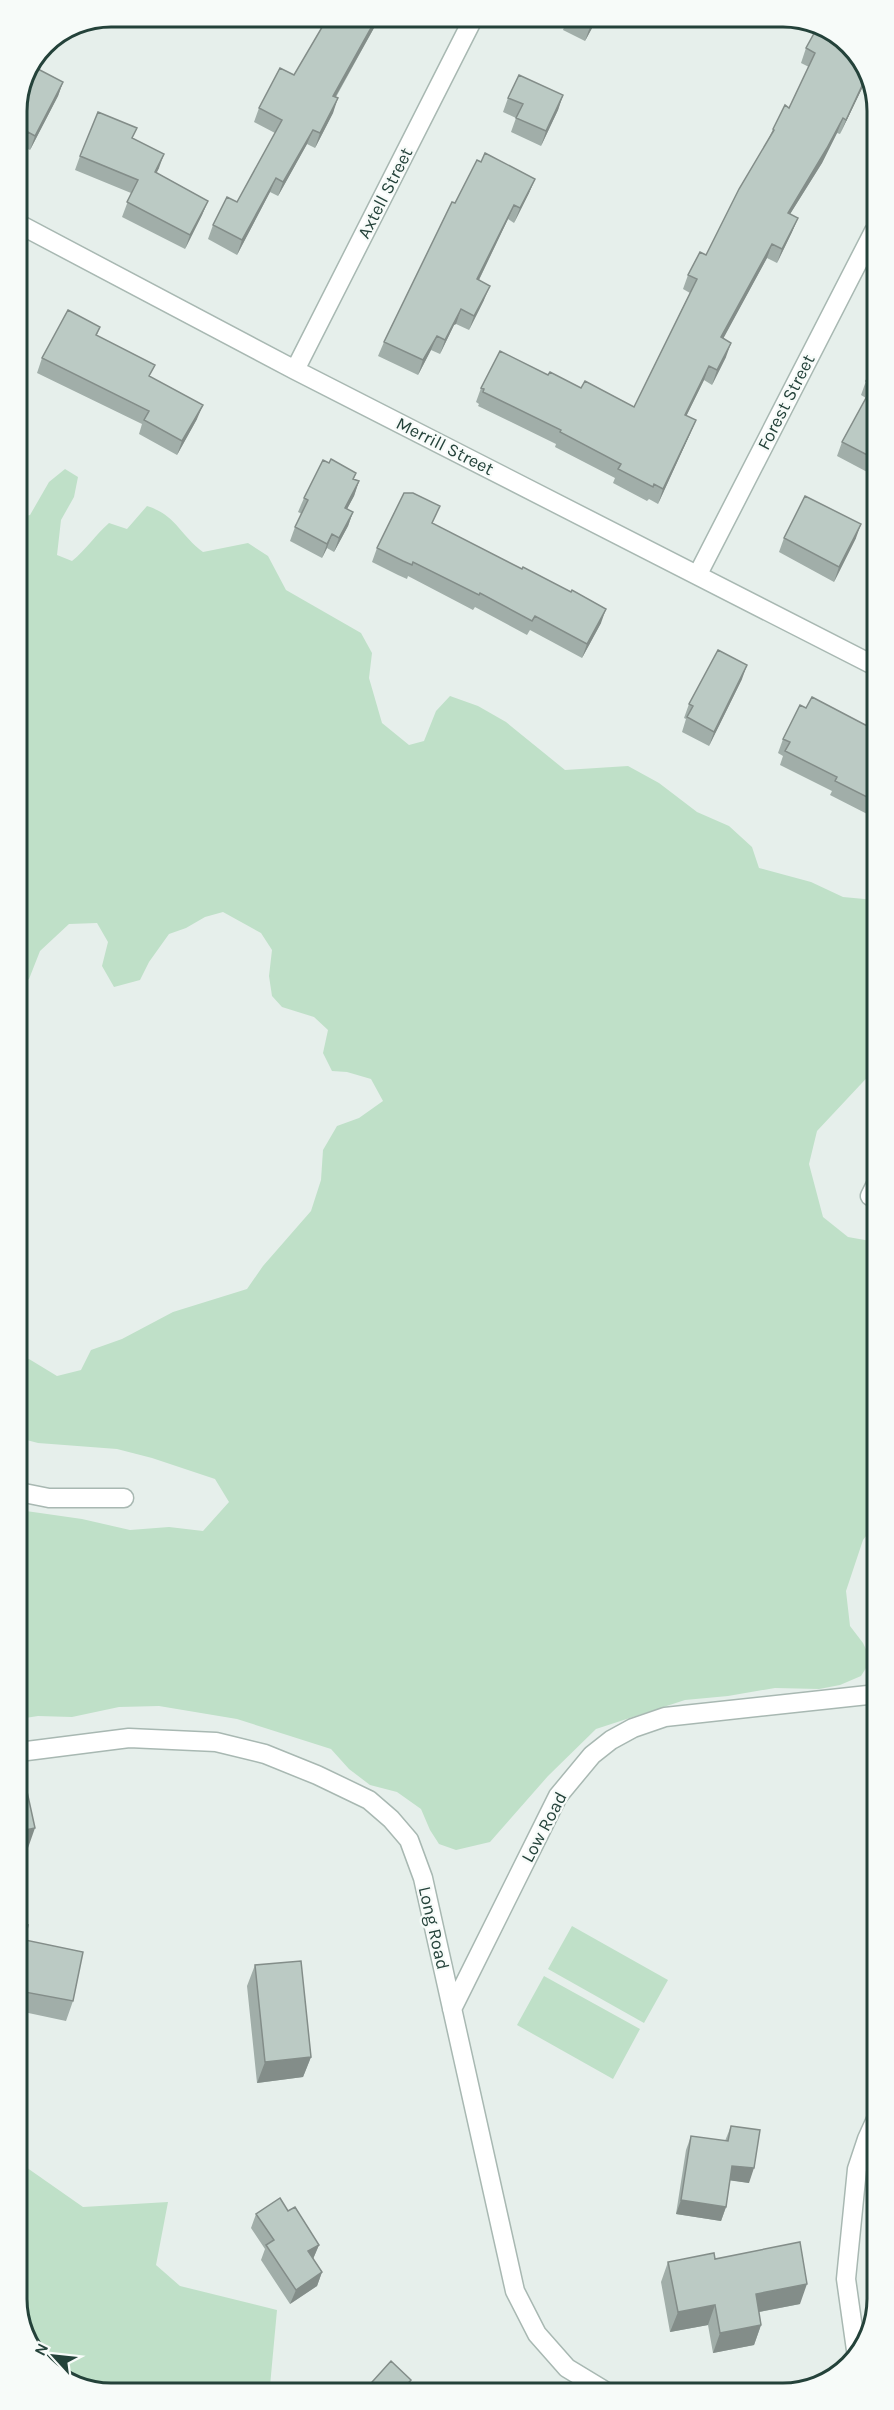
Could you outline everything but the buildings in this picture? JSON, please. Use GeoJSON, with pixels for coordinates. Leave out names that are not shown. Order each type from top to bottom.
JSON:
{"type":"FeatureCollection","features":[{"type":"Feature","properties":{"kind":"street","name":"Axtell Street"},"geometry":{"type":"LineString","coordinates":[[296,370],[469,27]]}},
{"type":"Feature","properties":{"kind":"street","name":"Merrill Street"},"geometry":{"type":"LineString","coordinates":[[27,228],[296,370],[867,662]]}},
{"type":"Feature","properties":{"kind":"street","name":"Forest Street"},"geometry":{"type":"LineString","coordinates":[[698,574],[867,245]]}},
{"type":"Feature","properties":{"kind":"street"},"geometry":{"type":"LineString","coordinates":[[27,1494],[49,1498],[124,1498]]}},
{"type":"Feature","properties":{"kind":"street","name":"Low Road"},"geometry":{"type":"LineString","coordinates":[[452,2008],[558,1797],[592,1755],[611,1740],[633,1728],[665,1717],[867,1695]]}},
{"type":"Feature","properties":{"kind":"street","name":"Long Road"},"geometry":{"type":"LineString","coordinates":[[27,1751],[129,1738],[216,1742],[265,1754],[317,1775],[369,1800],[391,1819],[409,1840],[423,1878],[515,2291],[537,2334],[567,2368],[592,2383]]}},
{"type":"Feature","properties":{"kind":"street"},"geometry":{"type":"LineString","coordinates":[[855,2343],[846,2279],[857,2169],[867,2139]]}},
{"type":"Feature","properties":{"kind":"green space"},"geometry":{"type":"Polygon","coordinates":[[[65,469],[78,477],[74,497],[61,520],[57,555],[72,561],[109,523],[127,529],[147,506],[165,515],[203,552],[248,543],[268,556],[286,590],[361,633],[372,653],[369,678],[382,723],[409,745],[424,741],[436,711],[450,696],[478,706],[506,722],[565,770],[628,766],[659,783],[697,812],[729,826],[752,847],[759,868],[811,882],[843,897],[867,899],[867,1078],[817,1131],[809,1164],[823,1217],[848,1237],[867,1240],[867,1535],[863,1540],[846,1591],[850,1626],[867,1652],[867,1666],[861,1676],[840,1685],[819,1689],[775,1688],[685,1700],[596,1729],[548,1776],[490,1842],[456,1850],[439,1844],[421,1809],[397,1792],[370,1785],[349,1769],[331,1749],[237,1719],[159,1706],[119,1707],[72,1717],[27,1718],[27,1511],[82,1519],[130,1530],[169,1527],[203,1531],[229,1502],[215,1479],[152,1458],[117,1449],[27,1440],[27,1359],[57,1376],[81,1370],[91,1350],[122,1339],[173,1312],[247,1289],[263,1266],[311,1211],[321,1180],[323,1150],[337,1126],[359,1118],[383,1101],[371,1079],[347,1072],[332,1071],[323,1053],[328,1030],[314,1017],[282,1007],[272,996],[269,976],[272,950],[261,933],[223,912],[205,917],[186,928],[169,934],[149,962],[140,980],[114,987],[102,966],[108,942],[97,923],[69,924],[40,951],[27,980],[27,516],[30,515],[49,482],[65,469]]]}},
{"type":"Feature","properties":{"kind":"green space"},"geometry":{"type":"Polygon","coordinates":[[[572,1926],[668,1980],[644,2023],[548,1969],[572,1926]]]}},
{"type":"Feature","properties":{"kind":"green space"},"geometry":{"type":"Polygon","coordinates":[[[544,1976],[640,2029],[613,2079],[517,2025],[544,1976]]]}},
{"type":"Feature","properties":{"kind":"green space"},"geometry":{"type":"Polygon","coordinates":[[[27,2168],[83,2207],[168,2202],[156,2265],[180,2286],[277,2310],[270,2383],[106,2383],[84,2379],[69,2372],[41,2346],[30,2321],[27,2299],[27,2168]]]}}]}
